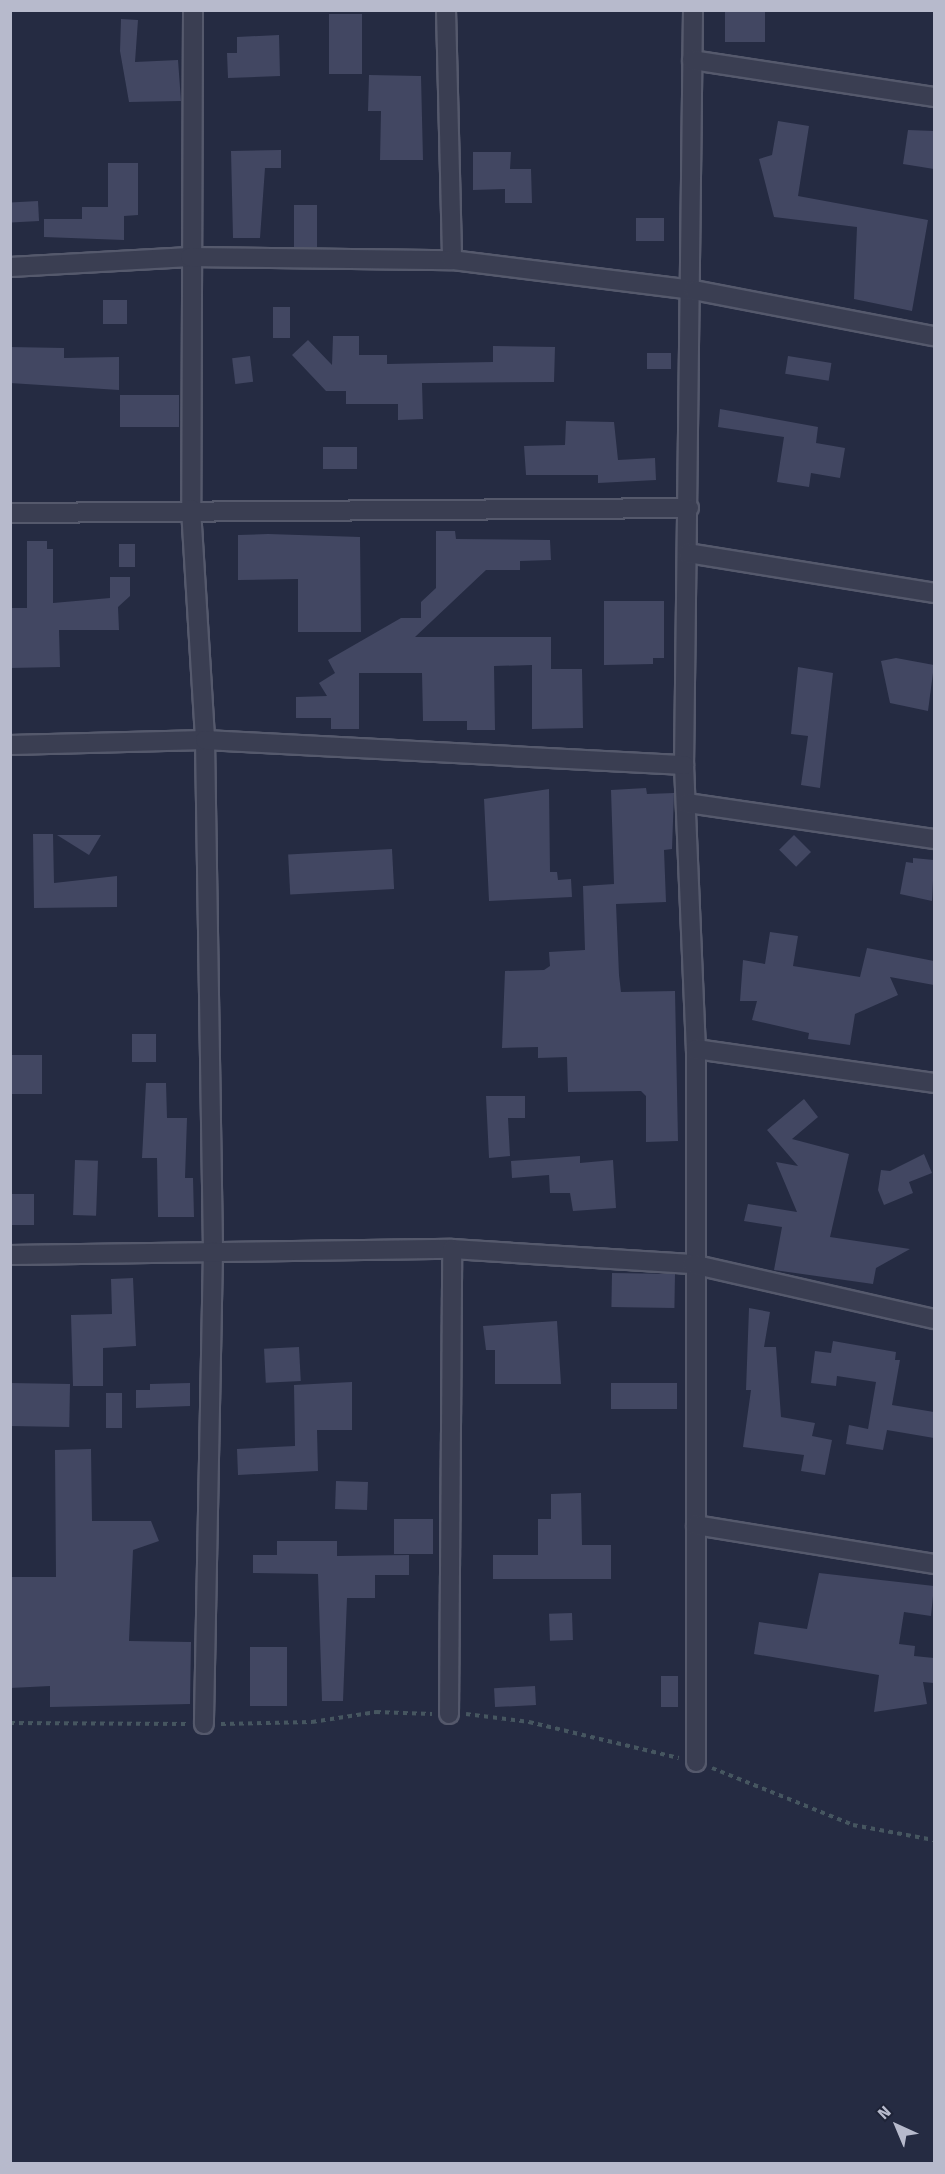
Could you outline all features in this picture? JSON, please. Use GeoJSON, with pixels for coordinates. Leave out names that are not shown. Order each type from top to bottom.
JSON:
{"type":"FeatureCollection","features":[{"type":"Feature","properties":{"kind":"street"},"geometry":{"type":"LineString","coordinates":[[193,10],[190,257],[191,509],[206,740],[213,1251],[204,1724]]}},
{"type":"Feature","properties":{"kind":"street"},"geometry":{"type":"LineString","coordinates":[[446,10],[452,260]]}},
{"type":"Feature","properties":{"kind":"street"},"geometry":{"type":"LineString","coordinates":[[693,10],[694,290],[684,765],[696,1049],[692,1264],[696,1525],[696,1762]]}},
{"type":"Feature","properties":{"kind":"street"},"geometry":{"type":"LineString","coordinates":[[692,60],[934,97]]}},
{"type":"Feature","properties":{"kind":"street"},"geometry":{"type":"LineString","coordinates":[[10,267],[190,257],[452,260],[694,290],[934,336]]}},
{"type":"Feature","properties":{"kind":"street"},"geometry":{"type":"LineString","coordinates":[[10,513],[191,509],[689,508]]}},
{"type":"Feature","properties":{"kind":"street"},"geometry":{"type":"LineString","coordinates":[[688,553],[934,593]]}},
{"type":"Feature","properties":{"kind":"street"},"geometry":{"type":"LineString","coordinates":[[10,745],[206,740],[684,765]]}},
{"type":"Feature","properties":{"kind":"street"},"geometry":{"type":"LineString","coordinates":[[687,803],[934,839]]}},
{"type":"Feature","properties":{"kind":"street"},"geometry":{"type":"LineString","coordinates":[[696,1049],[934,1083]]}},
{"type":"Feature","properties":{"kind":"street"},"geometry":{"type":"LineString","coordinates":[[449,1714],[452,1249]]}},
{"type":"Feature","properties":{"kind":"street"},"geometry":{"type":"LineString","coordinates":[[10,1255],[452,1249],[692,1264],[934,1319]]}},
{"type":"Feature","properties":{"kind":"street"},"geometry":{"type":"LineString","coordinates":[[696,1525],[934,1564]]}},
{"type":"Feature","properties":{"kind":"path"},"geometry":{"type":"LineString","coordinates":[[10,1723],[312,1722],[376,1712],[449,1714],[529,1722],[696,1762],[853,1824],[934,1840]]}},
{"type":"Feature","properties":{"kind":"building"},"geometry":{"type":"Polygon","coordinates":[[[725,10],[765,10],[765,42],[725,42],[725,10]]]}},
{"type":"Feature","properties":{"kind":"building"},"geometry":{"type":"Polygon","coordinates":[[[329,14],[362,14],[362,74],[329,74],[329,14]]]}},
{"type":"Feature","properties":{"kind":"building"},"geometry":{"type":"Polygon","coordinates":[[[121,19],[138,20],[135,62],[178,60],[181,101],[129,102],[120,51],[121,19]]]}},
{"type":"Feature","properties":{"kind":"building"},"geometry":{"type":"Polygon","coordinates":[[[279,35],[280,76],[228,78],[227,53],[237,53],[237,37],[279,35]]]}},
{"type":"Feature","properties":{"kind":"building"},"geometry":{"type":"Polygon","coordinates":[[[369,75],[421,76],[423,160],[380,160],[381,111],[368,111],[369,75]]]}},
{"type":"Feature","properties":{"kind":"building"},"geometry":{"type":"Polygon","coordinates":[[[778,121],[809,126],[798,196],[928,220],[912,311],[854,299],[857,227],[774,217],[759,159],[772,155],[778,121]]]}},
{"type":"Feature","properties":{"kind":"building"},"geometry":{"type":"Polygon","coordinates":[[[908,130],[934,131],[934,169],[903,164],[908,130]]]}},
{"type":"Feature","properties":{"kind":"building"},"geometry":{"type":"Polygon","coordinates":[[[281,150],[281,168],[265,168],[260,238],[233,238],[231,151],[281,150]]]}},
{"type":"Feature","properties":{"kind":"building"},"geometry":{"type":"Polygon","coordinates":[[[473,152],[511,152],[510,169],[531,169],[532,203],[505,203],[505,189],[473,190],[473,152]]]}},
{"type":"Feature","properties":{"kind":"building"},"geometry":{"type":"Polygon","coordinates":[[[108,163],[138,163],[138,215],[124,216],[124,240],[44,237],[44,219],[82,219],[82,207],[108,207],[108,163]]]}},
{"type":"Feature","properties":{"kind":"building"},"geometry":{"type":"Polygon","coordinates":[[[38,201],[39,221],[11,222],[10,202],[38,201]]]}},
{"type":"Feature","properties":{"kind":"building"},"geometry":{"type":"Polygon","coordinates":[[[294,205],[317,205],[317,247],[294,247],[294,205]]]}},
{"type":"Feature","properties":{"kind":"building"},"geometry":{"type":"Polygon","coordinates":[[[636,218],[664,218],[664,241],[636,241],[636,218]]]}},
{"type":"Feature","properties":{"kind":"building"},"geometry":{"type":"Polygon","coordinates":[[[103,300],[127,300],[127,324],[103,324],[103,300]]]}},
{"type":"Feature","properties":{"kind":"building"},"geometry":{"type":"Polygon","coordinates":[[[273,307],[290,307],[290,338],[273,338],[273,307]]]}},
{"type":"Feature","properties":{"kind":"building"},"geometry":{"type":"Polygon","coordinates":[[[333,336],[359,336],[359,355],[387,355],[387,364],[493,362],[493,346],[555,347],[554,382],[422,383],[423,419],[398,420],[398,404],[346,404],[346,391],[326,391],[292,355],[308,340],[332,365],[333,336]]]}},
{"type":"Feature","properties":{"kind":"building"},"geometry":{"type":"Polygon","coordinates":[[[10,347],[64,348],[64,358],[119,357],[119,390],[10,383],[10,347]]]}},
{"type":"Feature","properties":{"kind":"building"},"geometry":{"type":"Polygon","coordinates":[[[647,353],[671,353],[671,369],[647,369],[647,353]]]}},
{"type":"Feature","properties":{"kind":"building"},"geometry":{"type":"Polygon","coordinates":[[[250,356],[253,382],[235,384],[232,358],[250,356]]]}},
{"type":"Feature","properties":{"kind":"building"},"geometry":{"type":"Polygon","coordinates":[[[788,356],[831,363],[829,381],[785,374],[788,356]]]}},
{"type":"Feature","properties":{"kind":"building"},"geometry":{"type":"Polygon","coordinates":[[[120,395],[179,395],[179,427],[120,427],[120,395]]]}},
{"type":"Feature","properties":{"kind":"building"},"geometry":{"type":"Polygon","coordinates":[[[720,409],[818,427],[816,443],[845,448],[840,478],[811,473],[809,487],[777,482],[784,437],[718,427],[720,409]]]}},
{"type":"Feature","properties":{"kind":"building"},"geometry":{"type":"Polygon","coordinates":[[[566,421],[614,422],[618,460],[655,458],[656,480],[598,483],[598,475],[526,475],[524,446],[565,445],[566,421]]]}},
{"type":"Feature","properties":{"kind":"building"},"geometry":{"type":"Polygon","coordinates":[[[323,447],[357,447],[357,469],[323,469],[323,447]]]}},
{"type":"Feature","properties":{"kind":"building"},"geometry":{"type":"Polygon","coordinates":[[[436,531],[455,531],[456,539],[550,540],[551,560],[520,561],[520,570],[486,570],[415,637],[551,637],[551,669],[582,669],[583,728],[532,729],[532,665],[494,666],[495,730],[467,730],[467,721],[423,721],[422,673],[359,673],[359,729],[331,729],[331,718],[296,718],[296,697],[327,696],[319,683],[335,673],[328,660],[401,618],[421,618],[421,602],[436,588],[436,531]]]}},
{"type":"Feature","properties":{"kind":"building"},"geometry":{"type":"Polygon","coordinates":[[[238,535],[360,537],[361,632],[298,632],[298,579],[238,580],[238,535]]]}},
{"type":"Feature","properties":{"kind":"building"},"geometry":{"type":"Polygon","coordinates":[[[27,541],[47,541],[47,549],[53,549],[53,603],[110,598],[110,577],[130,577],[130,596],[118,607],[119,630],[59,630],[60,667],[10,668],[10,608],[27,608],[27,541]]]}},
{"type":"Feature","properties":{"kind":"building"},"geometry":{"type":"Polygon","coordinates":[[[119,544],[135,544],[135,567],[119,567],[119,544]]]}},
{"type":"Feature","properties":{"kind":"building"},"geometry":{"type":"Polygon","coordinates":[[[604,601],[664,601],[664,658],[653,658],[653,664],[604,665],[604,601]]]}},
{"type":"Feature","properties":{"kind":"building"},"geometry":{"type":"Polygon","coordinates":[[[896,658],[934,665],[928,711],[890,703],[881,661],[896,658]]]}},
{"type":"Feature","properties":{"kind":"building"},"geometry":{"type":"Polygon","coordinates":[[[798,667],[833,673],[820,788],[801,785],[808,736],[791,734],[798,667]]]}},
{"type":"Feature","properties":{"kind":"building"},"geometry":{"type":"Polygon","coordinates":[[[646,788],[647,794],[674,793],[672,849],[664,850],[666,902],[616,904],[619,975],[621,992],[675,991],[678,1141],[646,1142],[646,1096],[641,1091],[568,1092],[567,1057],[538,1058],[538,1047],[502,1048],[505,971],[544,970],[550,966],[549,952],[585,950],[583,886],[614,884],[611,790],[646,788]]]}},
{"type":"Feature","properties":{"kind":"building"},"geometry":{"type":"Polygon","coordinates":[[[549,789],[550,872],[557,872],[558,880],[571,879],[572,897],[489,901],[484,799],[549,789]]]}},
{"type":"Feature","properties":{"kind":"building"},"geometry":{"type":"Polygon","coordinates":[[[33,834],[53,834],[54,883],[117,876],[117,907],[34,908],[33,834]]]}},
{"type":"Feature","properties":{"kind":"building"},"geometry":{"type":"Polygon","coordinates":[[[57,835],[101,835],[89,855],[57,835]]]}},
{"type":"Feature","properties":{"kind":"building"},"geometry":{"type":"Polygon","coordinates":[[[794,835],[811,852],[796,867],[779,850],[794,835]]]}},
{"type":"Feature","properties":{"kind":"building"},"geometry":{"type":"Polygon","coordinates":[[[392,849],[394,889],[290,894],[288,854],[392,849]]]}},
{"type":"Feature","properties":{"kind":"building"},"geometry":{"type":"Polygon","coordinates":[[[913,858],[934,860],[932,901],[900,894],[906,862],[913,863],[913,858]]]}},
{"type":"Feature","properties":{"kind":"building"},"geometry":{"type":"Polygon","coordinates":[[[770,932],[798,936],[793,966],[860,977],[867,948],[934,961],[934,985],[890,977],[898,995],[855,1014],[850,1045],[808,1039],[809,1033],[752,1020],[757,1001],[740,1001],[743,960],[765,964],[770,932]]]}},
{"type":"Feature","properties":{"kind":"building"},"geometry":{"type":"Polygon","coordinates":[[[132,1034],[156,1034],[156,1062],[132,1062],[132,1034]]]}},
{"type":"Feature","properties":{"kind":"building"},"geometry":{"type":"Polygon","coordinates":[[[10,1055],[42,1055],[42,1094],[10,1094],[10,1055]]]}},
{"type":"Feature","properties":{"kind":"building"},"geometry":{"type":"Polygon","coordinates":[[[146,1083],[166,1083],[167,1118],[187,1118],[185,1178],[193,1178],[194,1217],[158,1217],[157,1158],[142,1158],[146,1083]]]}},
{"type":"Feature","properties":{"kind":"building"},"geometry":{"type":"Polygon","coordinates":[[[486,1096],[525,1096],[525,1118],[508,1118],[510,1156],[489,1158],[486,1096]]]}},
{"type":"Feature","properties":{"kind":"building"},"geometry":{"type":"Polygon","coordinates":[[[804,1099],[818,1117],[792,1139],[849,1154],[830,1237],[910,1249],[876,1268],[873,1284],[774,1270],[782,1227],[744,1221],[748,1204],[797,1212],[776,1162],[798,1166],[767,1130],[804,1099]]]}},
{"type":"Feature","properties":{"kind":"building"},"geometry":{"type":"Polygon","coordinates":[[[924,1154],[932,1173],[909,1182],[913,1193],[884,1205],[878,1190],[881,1170],[890,1171],[924,1154]]]}},
{"type":"Feature","properties":{"kind":"building"},"geometry":{"type":"Polygon","coordinates":[[[580,1156],[580,1163],[613,1160],[616,1208],[573,1211],[570,1193],[550,1193],[549,1175],[512,1178],[511,1161],[580,1156]]]}},
{"type":"Feature","properties":{"kind":"building"},"geometry":{"type":"Polygon","coordinates":[[[75,1160],[98,1161],[96,1216],[73,1215],[75,1160]]]}},
{"type":"Feature","properties":{"kind":"building"},"geometry":{"type":"Polygon","coordinates":[[[10,1194],[34,1194],[34,1225],[10,1225],[10,1194]]]}},
{"type":"Feature","properties":{"kind":"building"},"geometry":{"type":"Polygon","coordinates":[[[612,1273],[675,1274],[674,1308],[611,1307],[612,1273]]]}},
{"type":"Feature","properties":{"kind":"building"},"geometry":{"type":"Polygon","coordinates":[[[133,1278],[136,1346],[103,1348],[103,1386],[73,1386],[71,1315],[112,1314],[111,1279],[133,1278]]]}},
{"type":"Feature","properties":{"kind":"building"},"geometry":{"type":"Polygon","coordinates":[[[749,1308],[770,1312],[764,1347],[776,1347],[781,1417],[815,1423],[812,1436],[832,1440],[825,1475],[801,1471],[804,1455],[743,1447],[751,1390],[746,1390],[749,1308]]]}},
{"type":"Feature","properties":{"kind":"building"},"geometry":{"type":"Polygon","coordinates":[[[557,1321],[561,1384],[495,1384],[495,1350],[486,1350],[483,1326],[557,1321]]]}},
{"type":"Feature","properties":{"kind":"building"},"geometry":{"type":"Polygon","coordinates":[[[833,1341],[896,1352],[895,1360],[900,1360],[892,1405],[934,1412],[934,1438],[887,1430],[883,1450],[846,1444],[849,1425],[868,1429],[876,1382],[837,1376],[836,1386],[811,1383],[815,1351],[831,1353],[833,1341]]]}},
{"type":"Feature","properties":{"kind":"building"},"geometry":{"type":"Polygon","coordinates":[[[299,1347],[301,1381],[266,1383],[264,1349],[299,1347]]]}},
{"type":"Feature","properties":{"kind":"building"},"geometry":{"type":"Polygon","coordinates":[[[352,1382],[352,1430],[317,1430],[318,1471],[238,1475],[237,1449],[295,1446],[294,1385],[352,1382]]]}},
{"type":"Feature","properties":{"kind":"building"},"geometry":{"type":"Polygon","coordinates":[[[10,1383],[70,1384],[69,1427],[10,1426],[10,1383]]]}},
{"type":"Feature","properties":{"kind":"building"},"geometry":{"type":"Polygon","coordinates":[[[190,1383],[190,1406],[136,1408],[136,1390],[150,1390],[150,1384],[190,1383]]]}},
{"type":"Feature","properties":{"kind":"building"},"geometry":{"type":"Polygon","coordinates":[[[611,1383],[677,1383],[677,1409],[611,1409],[611,1383]]]}},
{"type":"Feature","properties":{"kind":"building"},"geometry":{"type":"Polygon","coordinates":[[[106,1393],[122,1393],[122,1428],[106,1428],[106,1393]]]}},
{"type":"Feature","properties":{"kind":"building"},"geometry":{"type":"Polygon","coordinates":[[[91,1449],[92,1521],[151,1521],[159,1541],[133,1550],[129,1641],[191,1642],[190,1704],[50,1707],[50,1686],[10,1688],[10,1577],[56,1577],[55,1450],[91,1449]]]}},
{"type":"Feature","properties":{"kind":"building"},"geometry":{"type":"Polygon","coordinates":[[[336,1481],[368,1482],[367,1510],[335,1509],[336,1481]]]}},
{"type":"Feature","properties":{"kind":"building"},"geometry":{"type":"Polygon","coordinates":[[[581,1493],[582,1545],[611,1545],[611,1579],[493,1579],[493,1555],[538,1555],[538,1519],[551,1519],[551,1494],[581,1493]]]}},
{"type":"Feature","properties":{"kind":"building"},"geometry":{"type":"Polygon","coordinates":[[[394,1519],[433,1519],[433,1554],[394,1554],[394,1519]]]}},
{"type":"Feature","properties":{"kind":"building"},"geometry":{"type":"Polygon","coordinates":[[[277,1541],[337,1541],[337,1556],[409,1555],[409,1575],[375,1575],[375,1598],[347,1598],[343,1701],[322,1701],[318,1574],[253,1573],[253,1555],[277,1555],[277,1541]]]}},
{"type":"Feature","properties":{"kind":"building"},"geometry":{"type":"Polygon","coordinates":[[[819,1573],[934,1586],[931,1616],[904,1612],[899,1644],[915,1646],[914,1656],[934,1658],[934,1683],[923,1682],[927,1704],[874,1712],[879,1675],[754,1654],[759,1622],[807,1629],[819,1573]]]}},
{"type":"Feature","properties":{"kind":"building"},"geometry":{"type":"Polygon","coordinates":[[[572,1613],[573,1640],[550,1641],[549,1614],[572,1613]]]}},
{"type":"Feature","properties":{"kind":"building"},"geometry":{"type":"Polygon","coordinates":[[[250,1647],[287,1647],[287,1706],[250,1706],[250,1647]]]}},
{"type":"Feature","properties":{"kind":"building"},"geometry":{"type":"Polygon","coordinates":[[[661,1676],[678,1676],[678,1707],[661,1707],[661,1676]]]}},
{"type":"Feature","properties":{"kind":"building"},"geometry":{"type":"Polygon","coordinates":[[[535,1686],[536,1705],[495,1707],[494,1688],[535,1686]]]}}]}
